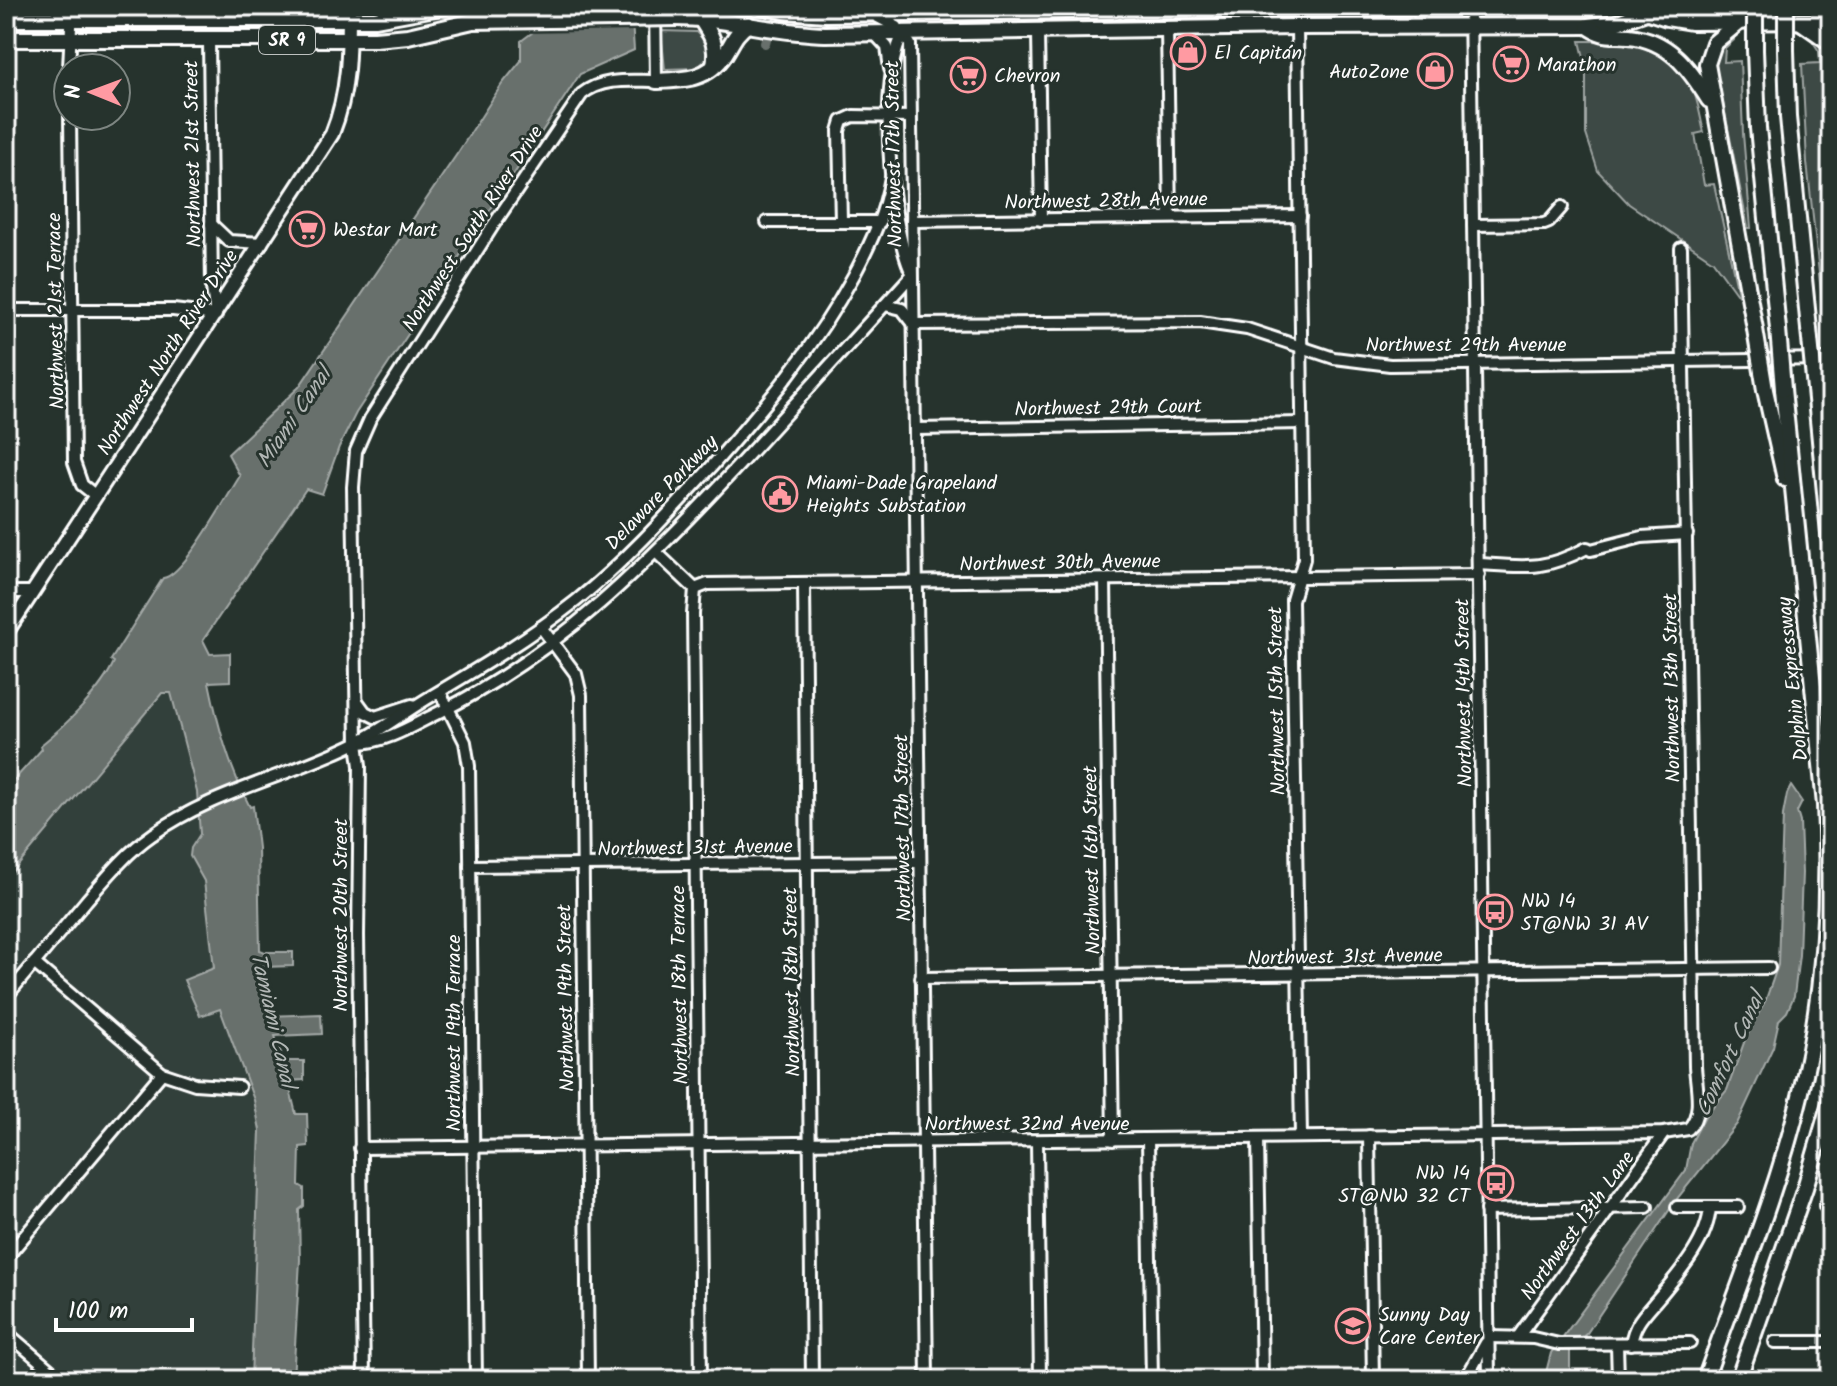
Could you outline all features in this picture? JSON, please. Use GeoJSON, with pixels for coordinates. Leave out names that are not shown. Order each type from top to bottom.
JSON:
{"type":"FeatureCollection","features":[{"type":"Feature","properties":{"kind":"highway","name":"SR 9"},"geometry":{"type":"LineString","coordinates":[[6,19],[72,13],[349,12],[400,16],[446,6]]}},
{"type":"Feature","properties":{"kind":"highway"},"geometry":{"type":"LineString","coordinates":[[761,6],[800,13],[1452,6]]}},
{"type":"Feature","properties":{"kind":"highway"},"geometry":{"type":"LineString","coordinates":[[1630,6],[1678,21],[1831,21]]}},
{"type":"Feature","properties":{"kind":"highway","name":"SR 9"},"geometry":{"type":"LineString","coordinates":[[6,39],[349,40],[397,38],[473,21],[677,18],[700,18],[797,32],[874,33],[1588,26],[1615,23],[1663,6]]}},
{"type":"Feature","properties":{"kind":"highway","name":"Dolphin Expressway"},"geometry":{"type":"LineString","coordinates":[[1705,1380],[1791,1131],[1807,1066],[1820,985],[1827,894],[1826,818],[1758,128],[1755,6]]}},
{"type":"Feature","properties":{"kind":"highway"},"geometry":{"type":"LineString","coordinates":[[1786,6],[1789,131],[1831,554]]}},
{"type":"Feature","properties":{"kind":"highway"},"geometry":{"type":"LineString","coordinates":[[1167,29],[1176,20],[1184,18],[1191,9]]}},
{"type":"Feature","properties":{"kind":"highway"},"geometry":{"type":"LineString","coordinates":[[1137,30],[1156,10]]}},
{"type":"Feature","properties":{"kind":"highway"},"geometry":{"type":"LineString","coordinates":[[1038,32],[1057,11]]}},
{"type":"Feature","properties":{"kind":"highway"},"geometry":{"type":"LineString","coordinates":[[904,33],[929,12]]}},
{"type":"Feature","properties":{"kind":"highway"},"geometry":{"type":"LineString","coordinates":[[700,18],[715,43],[714,66]]}},
{"type":"Feature","properties":{"kind":"highway"},"geometry":{"type":"LineString","coordinates":[[1801,21],[1831,43]]}},
{"type":"Feature","properties":{"kind":"highway"},"geometry":{"type":"LineString","coordinates":[[1739,22],[1714,43],[1708,57],[1708,72],[1765,390],[1799,541]]}},
{"type":"Feature","properties":{"kind":"highway"},"geometry":{"type":"LineString","coordinates":[[656,81],[696,78],[714,66],[736,33],[748,24]]}},
{"type":"Feature","properties":{"kind":"highway"},"geometry":{"type":"LineString","coordinates":[[1588,26],[1599,35],[1645,39],[1671,51],[1692,72],[1715,110]]}},
{"type":"Feature","properties":{"kind":"highway"},"geometry":{"type":"LineString","coordinates":[[1738,1380],[1814,1161],[1831,1099]]}},
{"type":"Feature","properties":{"kind":"main road"},"geometry":{"type":"LineString","coordinates":[[349,12],[349,40]]}},
{"type":"Feature","properties":{"kind":"main road","name":"Northwest North River Drive"},"geometry":{"type":"LineString","coordinates":[[6,633],[332,134],[346,86],[349,40]]}},
{"type":"Feature","properties":{"kind":"street"},"geometry":{"type":"LineString","coordinates":[[655,6],[656,81]]}},
{"type":"Feature","properties":{"kind":"street","name":"Northwest 14th Street"},"geometry":{"type":"LineString","coordinates":[[1470,6],[1489,1380]]}},
{"type":"Feature","properties":{"kind":"street"},"geometry":{"type":"LineString","coordinates":[[70,52],[72,13]]}},
{"type":"Feature","properties":{"kind":"street","name":"Northwest 17th Street"},"geometry":{"type":"LineString","coordinates":[[863,13],[883,18],[904,33],[910,44],[927,1380]]}},
{"type":"Feature","properties":{"kind":"street","name":"Northwest 15th Street"},"geometry":{"type":"LineString","coordinates":[[1297,27],[1304,559],[1292,600],[1301,1137]]}},
{"type":"Feature","properties":{"kind":"street"},"geometry":{"type":"LineString","coordinates":[[1167,29],[1170,217]]}},
{"type":"Feature","properties":{"kind":"street"},"geometry":{"type":"LineString","coordinates":[[1038,32],[1041,220]]}},
{"type":"Feature","properties":{"kind":"street"},"geometry":{"type":"LineString","coordinates":[[874,33],[887,47],[891,76]]}},
{"type":"Feature","properties":{"kind":"street"},"geometry":{"type":"LineString","coordinates":[[891,76],[898,43],[904,33]]}},
{"type":"Feature","properties":{"kind":"street","name":"Northwest 21st Street"},"geometry":{"type":"LineString","coordinates":[[209,40],[212,288],[216,315]]}},
{"type":"Feature","properties":{"kind":"street","name":"Northwest 17th Street"},"geometry":{"type":"LineString","coordinates":[[891,76],[891,177],[905,257],[912,275]]}},
{"type":"Feature","properties":{"kind":"street","name":"Northwest South River Drive"},"geometry":{"type":"LineString","coordinates":[[356,451],[373,414],[578,99],[592,87],[605,82],[656,81]]}},
{"type":"Feature","properties":{"kind":"street"},"geometry":{"type":"LineString","coordinates":[[841,221],[839,131],[842,121],[853,116],[910,117]]}},
{"type":"Feature","properties":{"kind":"street","name":"Northwest 21st Terrace"},"geometry":{"type":"LineString","coordinates":[[70,132],[75,468],[82,485],[96,496]]}},
{"type":"Feature","properties":{"kind":"street","name":"Delaware Parkway"},"geometry":{"type":"LineString","coordinates":[[34,963],[119,864],[143,842],[182,817],[357,743],[498,658],[579,599],[653,530],[802,360],[831,315],[880,222],[891,177]]}},
{"type":"Feature","properties":{"kind":"street"},"geometry":{"type":"LineString","coordinates":[[1473,225],[1544,224],[1562,207]]}},
{"type":"Feature","properties":{"kind":"street","name":"Northwest 28th Avenue"},"geometry":{"type":"LineString","coordinates":[[912,221],[1300,216]]}},
{"type":"Feature","properties":{"kind":"street"},"geometry":{"type":"LineString","coordinates":[[767,222],[880,222]]}},
{"type":"Feature","properties":{"kind":"street"},"geometry":{"type":"LineString","coordinates":[[211,224],[229,241],[262,243]]}},
{"type":"Feature","properties":{"kind":"street","name":"Northwest 13th Street"},"geometry":{"type":"LineString","coordinates":[[1681,248],[1697,1103],[1692,1126]]}},
{"type":"Feature","properties":{"kind":"street","name":"Delaware Parkway"},"geometry":{"type":"LineString","coordinates":[[357,743],[377,743],[448,708],[554,643],[657,553],[912,275]]}},
{"type":"Feature","properties":{"kind":"street"},"geometry":{"type":"LineString","coordinates":[[885,305],[902,309],[914,324]]}},
{"type":"Feature","properties":{"kind":"street"},"geometry":{"type":"LineString","coordinates":[[6,310],[173,310],[216,315]]}},
{"type":"Feature","properties":{"kind":"street","name":"Northwest 29th Avenue"},"geometry":{"type":"LineString","coordinates":[[914,324],[1200,322],[1247,329],[1326,356],[1399,365],[1831,359]]}},
{"type":"Feature","properties":{"kind":"street","name":"Northwest 29th Court"},"geometry":{"type":"LineString","coordinates":[[915,429],[1302,423]]}},
{"type":"Feature","properties":{"kind":"street","name":"Northwest 20th Street"},"geometry":{"type":"LineString","coordinates":[[356,451],[353,487],[360,779],[358,935],[364,1380]]}},
{"type":"Feature","properties":{"kind":"street","name":"Northwest 30th Avenue"},"geometry":{"type":"LineString","coordinates":[[695,589],[708,584],[1298,577],[1516,567],[1558,563],[1587,548],[1591,550],[1642,537],[1687,534]]}},
{"type":"Feature","properties":{"kind":"street"},"geometry":{"type":"LineString","coordinates":[[657,553],[695,589]]}},
{"type":"Feature","properties":{"kind":"street","name":"Northwest 16th Street"},"geometry":{"type":"LineString","coordinates":[[1105,580],[1113,1140]]}},
{"type":"Feature","properties":{"kind":"street","name":"Northwest 18th Street"},"geometry":{"type":"LineString","coordinates":[[804,584],[812,1380]]}},
{"type":"Feature","properties":{"kind":"street","name":"Northwest 18th Terrace"},"geometry":{"type":"LineString","coordinates":[[695,589],[692,602],[701,1380]]}},
{"type":"Feature","properties":{"kind":"street"},"geometry":{"type":"LineString","coordinates":[[6,592],[33,592]]}},
{"type":"Feature","properties":{"kind":"street","name":"Northwest 19th Street"},"geometry":{"type":"LineString","coordinates":[[541,627],[576,674],[580,687],[588,1380]]}},
{"type":"Feature","properties":{"kind":"street","name":"Northwest 19th Terrace"},"geometry":{"type":"LineString","coordinates":[[440,692],[467,751],[476,1380]]}},
{"type":"Feature","properties":{"kind":"street"},"geometry":{"type":"LineString","coordinates":[[357,700],[365,712],[375,717],[422,702]]}},
{"type":"Feature","properties":{"kind":"street","name":"Northwest 31st Avenue"},"geometry":{"type":"LineString","coordinates":[[470,866],[920,862]]}},
{"type":"Feature","properties":{"kind":"street"},"geometry":{"type":"LineString","coordinates":[[6,997],[34,963],[162,1073],[195,1084],[239,1087]]}},
{"type":"Feature","properties":{"kind":"street","name":"Northwest 31st Avenue"},"geometry":{"type":"LineString","coordinates":[[921,978],[1769,968]]}},
{"type":"Feature","properties":{"kind":"street"},"geometry":{"type":"LineString","coordinates":[[6,1258],[162,1073]]}},
{"type":"Feature","properties":{"kind":"street","name":"Northwest 32nd Avenue"},"geometry":{"type":"LineString","coordinates":[[360,1148],[1664,1133],[1683,1132],[1692,1126]]}},
{"type":"Feature","properties":{"kind":"street"},"geometry":{"type":"LineString","coordinates":[[1636,1133],[1643,1142],[1647,1158]]}},
{"type":"Feature","properties":{"kind":"street","name":"Northwest 13th Lane"},"geometry":{"type":"LineString","coordinates":[[1518,1337],[1664,1133]]}},
{"type":"Feature","properties":{"kind":"street"},"geometry":{"type":"LineString","coordinates":[[1369,1136],[1373,1380]]}},
{"type":"Feature","properties":{"kind":"street"},"geometry":{"type":"LineString","coordinates":[[1258,1138],[1262,1380]]}},
{"type":"Feature","properties":{"kind":"street"},"geometry":{"type":"LineString","coordinates":[[1148,1140],[1152,1380]]}},
{"type":"Feature","properties":{"kind":"street"},"geometry":{"type":"LineString","coordinates":[[1037,1141],[1040,1380]]}},
{"type":"Feature","properties":{"kind":"street"},"geometry":{"type":"LineString","coordinates":[[1486,1210],[1647,1207]]}},
{"type":"Feature","properties":{"kind":"street"},"geometry":{"type":"LineString","coordinates":[[1677,1207],[1738,1207]]}},
{"type":"Feature","properties":{"kind":"street"},"geometry":{"type":"LineString","coordinates":[[1631,1344],[1639,1318],[1660,1295],[1706,1231],[1710,1207]]}},
{"type":"Feature","properties":{"kind":"street"},"geometry":{"type":"LineString","coordinates":[[6,1332],[62,1380]]}},
{"type":"Feature","properties":{"kind":"street"},"geometry":{"type":"LineString","coordinates":[[1465,1380],[1479,1360],[1489,1337],[1518,1337],[1559,1344],[1690,1343]]}},
{"type":"Feature","properties":{"kind":"street"},"geometry":{"type":"LineString","coordinates":[[1775,1342],[1831,1342]]}},
{"type":"Feature","properties":{"kind":"street"},"geometry":{"type":"LineString","coordinates":[[1617,1344],[1618,1380]]}},
{"type":"Feature","properties":{"kind":"shaded area"},"geometry":{"type":"Polygon","coordinates":[[[661,31],[696,32],[705,41],[710,56],[697,68],[665,69],[661,31]]]}},
{"type":"Feature","properties":{"kind":"shaded area"},"geometry":{"type":"Polygon","coordinates":[[[1734,36],[1725,48],[1724,62],[1740,61],[1751,228],[1748,228],[1714,70],[1719,50],[1734,36]]]}},
{"type":"Feature","properties":{"kind":"shaded area"},"geometry":{"type":"Polygon","coordinates":[[[1816,38],[1831,56],[1831,329],[1825,329],[1807,162],[1802,64],[1820,63],[1819,51],[1813,42],[1816,38]]]}},
{"type":"Feature","properties":{"kind":"shaded area"},"geometry":{"type":"Polygon","coordinates":[[[1580,41],[1613,41],[1657,50],[1680,69],[1690,83],[1704,132],[1695,134],[1704,185],[1714,184],[1739,297],[1713,261],[1629,204],[1598,171],[1586,134],[1586,66],[1580,41]]]}},
{"type":"Feature","properties":{"kind":"shaded area"},"geometry":{"type":"Polygon","coordinates":[[[170,692],[197,792],[200,834],[191,848],[190,856],[204,880],[214,969],[185,980],[220,1008],[254,1100],[260,1130],[251,1380],[6,1380],[6,880],[163,693],[170,692]]]}},
{"type":"Feature","properties":{"kind":"water"},"geometry":{"type":"Polygon","coordinates":[[[551,6],[631,6],[634,50],[580,74],[356,413],[339,447],[322,494],[306,489],[203,640],[210,654],[230,653],[230,681],[209,682],[230,761],[250,807],[253,806],[258,848],[260,950],[293,952],[293,966],[262,967],[268,1016],[321,1014],[322,1034],[275,1036],[284,1061],[304,1061],[304,1080],[288,1081],[296,1114],[307,1114],[308,1146],[300,1147],[299,1185],[304,1188],[304,1206],[299,1210],[300,1260],[293,1380],[251,1380],[260,1130],[254,1100],[220,1009],[200,1016],[184,980],[214,968],[204,881],[190,856],[191,848],[200,834],[197,792],[171,693],[162,693],[6,880],[6,789],[42,749],[41,745],[72,718],[101,684],[114,662],[111,660],[163,578],[172,574],[193,551],[240,476],[228,454],[299,387],[502,84],[521,61],[521,41],[533,32],[551,6]]]}},
{"type":"Feature","properties":{"kind":"water"},"geometry":{"type":"Polygon","coordinates":[[[1791,786],[1802,802],[1797,812],[1802,873],[1799,955],[1794,996],[1787,1012],[1779,1020],[1773,1047],[1737,1124],[1676,1200],[1587,1333],[1570,1348],[1570,1370],[1566,1380],[1544,1380],[1551,1353],[1686,1170],[1691,1143],[1705,1116],[1727,1090],[1746,1037],[1766,999],[1778,965],[1783,815],[1791,786]]]}},
{"type":"Feature","properties":{"kind":"pier"},"geometry":{"type":"Polygon","coordinates":[[[636,9],[637,31],[526,33],[543,10],[636,9]]]}},
{"type":"Feature","properties":{"kind":"waterway"},"geometry":{"type":"LineString","coordinates":[[765,43],[775,6]]}},
{"type":"Feature","properties":{"kind":"place","name":"El Capitán"},"geometry":{"type":"Point","coordinates":[1188,52]}},
{"type":"Feature","properties":{"kind":"place","name":"Marathon"},"geometry":{"type":"Point","coordinates":[1511,64]}},
{"type":"Feature","properties":{"kind":"place","name":"AutoZone"},"geometry":{"type":"Point","coordinates":[1435,71]}},
{"type":"Feature","properties":{"kind":"place","name":"Chevron"},"geometry":{"type":"Point","coordinates":[968,75]}},
{"type":"Feature","properties":{"kind":"place","name":"Westar Mart"},"geometry":{"type":"Point","coordinates":[307,229]}},
{"type":"Feature","properties":{"kind":"place","name":"Miami-Dade Grapeland Heights Substation"},"geometry":{"type":"Point","coordinates":[780,494]}},
{"type":"Feature","properties":{"kind":"place","name":"NW 14 ST@NW 31 AV"},"geometry":{"type":"Point","coordinates":[1495,912]}},
{"type":"Feature","properties":{"kind":"place","name":"NW 14 ST@NW 32 CT"},"geometry":{"type":"Point","coordinates":[1496,1183]}},
{"type":"Feature","properties":{"kind":"place","name":"Sunny Day Care Center"},"geometry":{"type":"Point","coordinates":[1353,1326]}},
{"type":"Feature","properties":{"kind":"water label","name":"Miami Canal"},"geometry":{"type":"Point","coordinates":[293,417]}},
{"type":"Feature","properties":{"kind":"water label","name":"Tamiami Canal"},"geometry":{"type":"Point","coordinates":[274,1020]}},
{"type":"Feature","properties":{"kind":"water label","name":"Comfort Canal"},"geometry":{"type":"Point","coordinates":[1729,1054]}}]}
